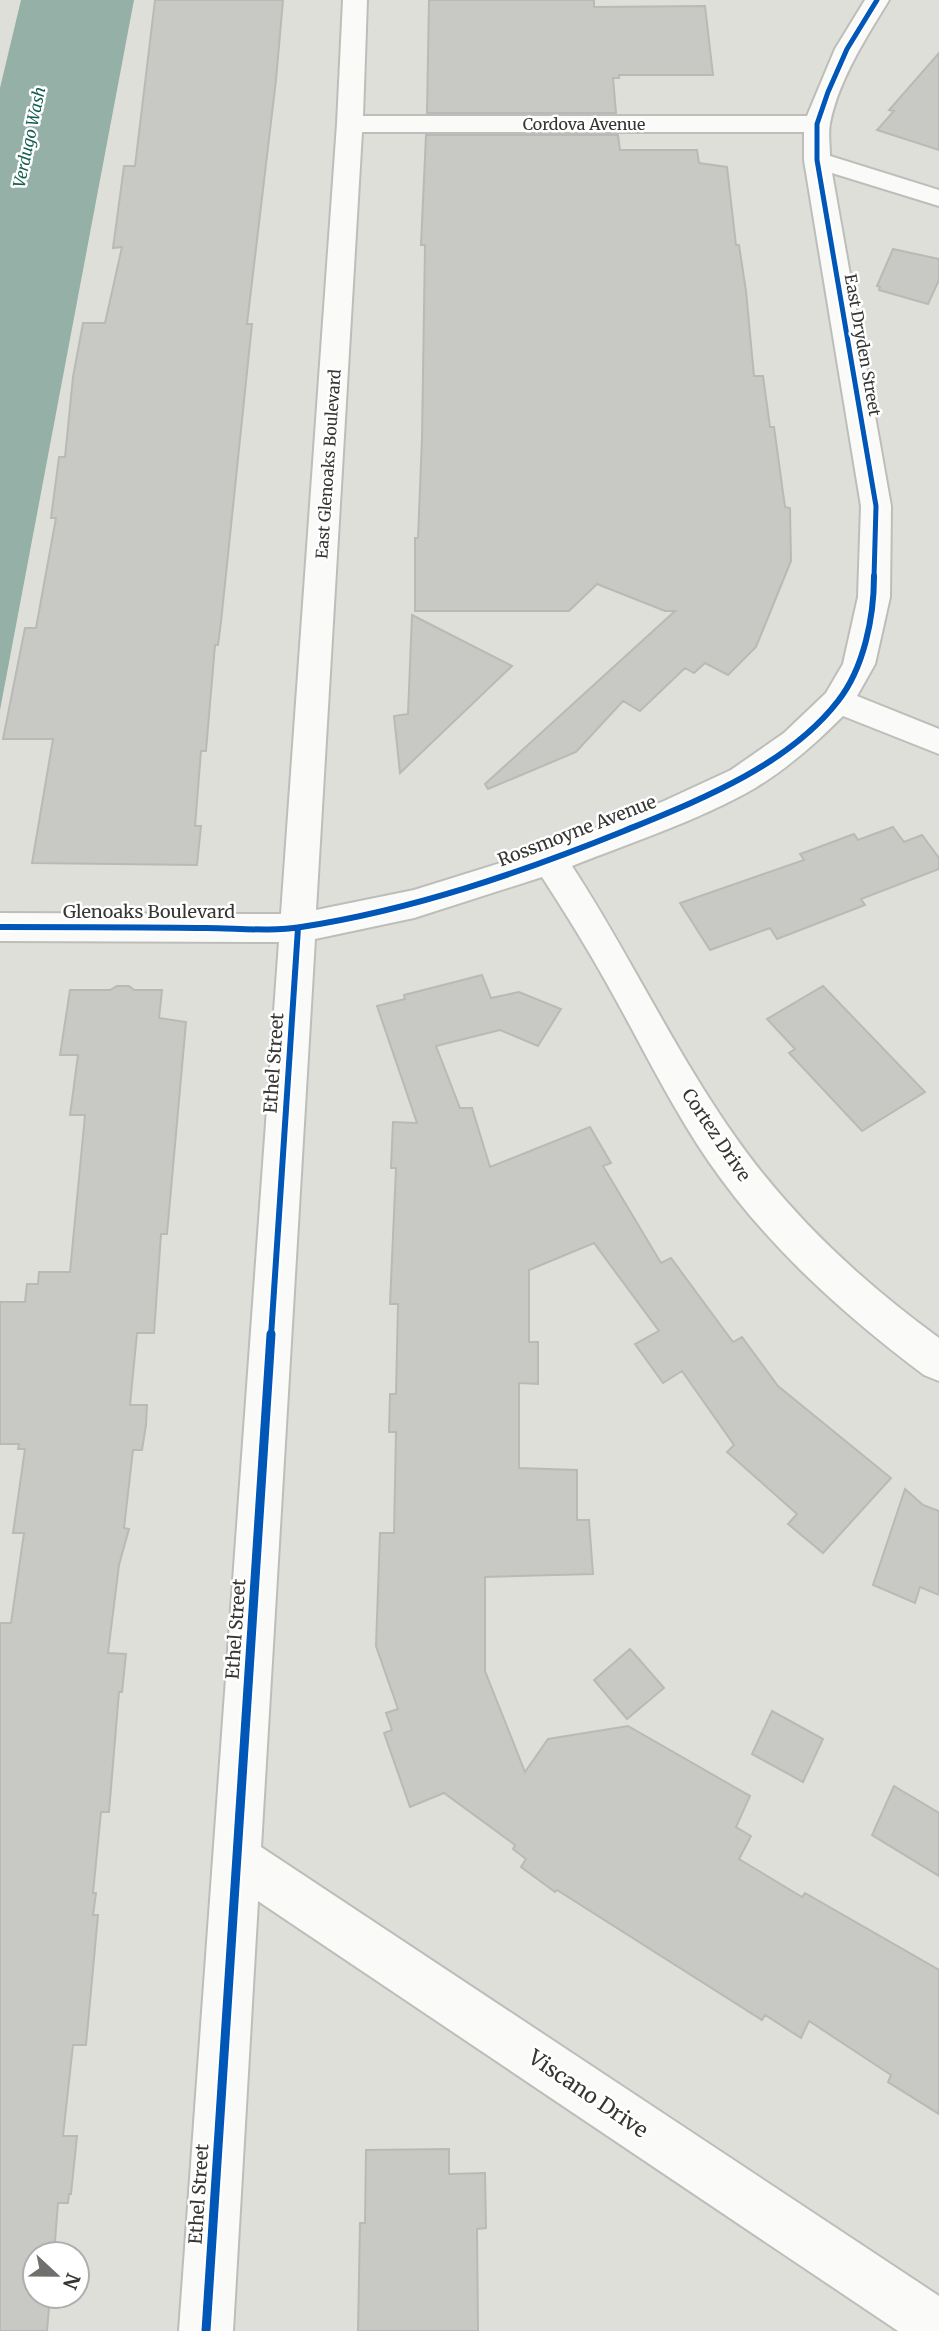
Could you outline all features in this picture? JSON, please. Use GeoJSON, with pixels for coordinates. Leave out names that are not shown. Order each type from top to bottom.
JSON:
{"type":"FeatureCollection","features":[{"type":"Feature","properties":{"kind":"street","name":"East Glenoaks Boulevard"},"geometry":{"type":"LineString","coordinates":[[299,928],[351,124],[355,0]]}},
{"type":"Feature","properties":{"kind":"street","name":"East Dryden Street"},"geometry":{"type":"LineString","coordinates":[[838,701],[859,664],[874,597],[876,506],[817,160],[817,124],[847,49],[877,0]]}},
{"type":"Feature","properties":{"kind":"street","name":"Cordova Avenue"},"geometry":{"type":"LineString","coordinates":[[351,124],[817,124]]}},
{"type":"Feature","properties":{"kind":"street"},"geometry":{"type":"LineString","coordinates":[[817,160],[939,198]]}},
{"type":"Feature","properties":{"kind":"street","name":"Rossmoyne Avenue"},"geometry":{"type":"LineString","coordinates":[[299,928],[414,904],[550,861],[676,810],[743,779],[796,742],[838,701]]}},
{"type":"Feature","properties":{"kind":"street"},"geometry":{"type":"LineString","coordinates":[[838,701],[939,742]]}},
{"type":"Feature","properties":{"kind":"street","name":"Cortez Drive"},"geometry":{"type":"LineString","coordinates":[[550,861],[603,945],[670,1064],[724,1152],[789,1233],[884,1323],[939,1362]]}},
{"type":"Feature","properties":{"kind":"street","name":"Glenoaks Boulevard"},"geometry":{"type":"LineString","coordinates":[[0,927],[299,928]]}},
{"type":"Feature","properties":{"kind":"street","name":"Ethel Street"},"geometry":{"type":"LineString","coordinates":[[206,2331],[299,928]]}},
{"type":"Feature","properties":{"kind":"street","name":"Viscano Drive"},"geometry":{"type":"LineString","coordinates":[[238,1859],[939,2327]]}},
{"type":"Feature","properties":{"kind":"water","name":"Verdugo Wash"},"geometry":{"type":"Polygon","coordinates":[[[21,0],[134,0],[0,710],[0,88],[21,0]]]}},
{"type":"Feature","properties":{"kind":"building"},"geometry":{"type":"Polygon","coordinates":[[[155,0],[283,0],[247,324],[252,324],[221,622],[218,645],[215,645],[206,751],[201,751],[195,826],[201,826],[197,865],[32,863],[53,739],[3,739],[25,628],[36,628],[56,518],[51,518],[59,457],[65,457],[73,377],[83,323],[105,323],[122,247],[113,248],[124,166],[135,166],[155,0]]]}},
{"type":"Feature","properties":{"kind":"building"},"geometry":{"type":"Polygon","coordinates":[[[429,0],[594,0],[594,7],[705,6],[713,75],[619,75],[619,78],[613,78],[616,113],[427,113],[429,0]]]}},
{"type":"Feature","properties":{"kind":"building"},"geometry":{"type":"Polygon","coordinates":[[[939,53],[939,150],[877,130],[894,111],[889,110],[939,53]]]}},
{"type":"Feature","properties":{"kind":"building"},"geometry":{"type":"Polygon","coordinates":[[[426,135],[618,135],[620,150],[697,150],[699,163],[727,167],[736,245],[739,245],[746,291],[754,376],[763,376],[770,427],[774,427],[785,507],[790,508],[791,561],[756,647],[728,675],[705,663],[694,673],[685,668],[640,711],[623,701],[576,752],[488,789],[485,784],[675,611],[665,611],[597,584],[569,611],[415,611],[415,538],[418,538],[422,439],[425,245],[421,245],[426,135]]]}},
{"type":"Feature","properties":{"kind":"building"},"geometry":{"type":"Polygon","coordinates":[[[893,249],[939,259],[939,280],[928,304],[879,290],[880,287],[877,286],[893,249]]]}},
{"type":"Feature","properties":{"kind":"building"},"geometry":{"type":"Polygon","coordinates":[[[412,615],[512,666],[400,773],[394,716],[408,714],[412,615]]]}},
{"type":"Feature","properties":{"kind":"building"},"geometry":{"type":"Polygon","coordinates":[[[893,827],[904,842],[922,835],[939,858],[939,869],[861,899],[865,905],[777,939],[770,928],[710,950],[680,903],[804,860],[800,854],[854,834],[858,840],[893,827]]]}},
{"type":"Feature","properties":{"kind":"building"},"geometry":{"type":"Polygon","coordinates":[[[482,975],[491,998],[519,992],[561,1009],[538,1046],[500,1030],[436,1046],[460,1108],[472,1108],[490,1167],[590,1127],[611,1163],[603,1166],[661,1263],[671,1258],[733,1342],[742,1337],[778,1386],[891,1478],[823,1553],[788,1524],[797,1514],[727,1452],[734,1445],[682,1371],[663,1383],[635,1344],[659,1331],[594,1243],[529,1270],[529,1342],[538,1342],[538,1384],[519,1383],[519,1468],[577,1470],[577,1520],[589,1520],[593,1574],[485,1577],[485,1671],[525,1772],[548,1739],[628,1726],[750,1796],[736,1827],[751,1836],[739,1859],[802,1897],[805,1893],[939,1970],[939,2114],[888,2082],[891,2075],[809,2021],[801,2038],[765,2015],[762,2020],[557,1890],[555,1892],[521,1867],[526,1859],[513,1849],[515,1845],[444,1793],[410,1807],[384,1733],[392,1730],[386,1713],[398,1709],[376,1646],[380,1533],[394,1533],[396,1432],[389,1432],[390,1394],[396,1394],[398,1304],[390,1304],[396,1168],[391,1168],[393,1122],[417,1123],[377,1006],[405,999],[404,995],[482,975]]]}},
{"type":"Feature","properties":{"kind":"building"},"geometry":{"type":"Polygon","coordinates":[[[117,986],[129,986],[134,990],[162,990],[159,1018],[186,1022],[167,1234],[161,1234],[154,1333],[137,1333],[130,1405],[147,1405],[146,1425],[142,1450],[133,1450],[124,1528],[129,1529],[119,1565],[108,1653],[126,1654],[122,1692],[119,1692],[109,1812],[101,1812],[93,1893],[96,1893],[93,1915],[98,1915],[86,2045],[73,2045],[63,2136],[77,2136],[71,2194],[68,2203],[58,2203],[55,2240],[21,2240],[21,2310],[49,2310],[47,2331],[0,2331],[0,1623],[11,1623],[24,1533],[13,1533],[25,1449],[18,1449],[19,1444],[0,1444],[0,1302],[25,1302],[27,1284],[38,1284],[39,1272],[70,1272],[85,1115],[70,1115],[78,1055],[60,1055],[70,990],[110,990],[117,986]]]}},
{"type":"Feature","properties":{"kind":"building"},"geometry":{"type":"Polygon","coordinates":[[[823,986],[925,1092],[862,1131],[789,1053],[795,1049],[767,1019],[823,986]]]}},
{"type":"Feature","properties":{"kind":"building"},"geometry":{"type":"Polygon","coordinates":[[[905,1489],[923,1505],[939,1511],[939,1595],[920,1587],[915,1603],[873,1585],[905,1489]]]}},
{"type":"Feature","properties":{"kind":"building"},"geometry":{"type":"Polygon","coordinates":[[[630,1649],[664,1688],[627,1719],[594,1680],[630,1649]]]}},
{"type":"Feature","properties":{"kind":"building"},"geometry":{"type":"Polygon","coordinates":[[[772,1711],[823,1739],[803,1782],[752,1754],[772,1711]]]}},
{"type":"Feature","properties":{"kind":"building"},"geometry":{"type":"Polygon","coordinates":[[[894,1786],[939,1813],[939,1876],[872,1835],[894,1786]]]}},
{"type":"Feature","properties":{"kind":"building"},"geometry":{"type":"Polygon","coordinates":[[[449,2149],[449,2174],[485,2173],[486,2228],[477,2229],[478,2331],[358,2331],[360,2223],[365,2223],[366,2150],[449,2149]]]}},
{"type":"Feature","properties":{"kind":"cycle path"},"geometry":{"type":"LineString","coordinates":[[0,927],[298,928],[414,904],[550,861],[676,810],[743,779],[796,742],[838,701],[859,664],[874,597],[876,506],[817,160],[817,124],[847,49],[877,0]]}},
{"type":"Feature","properties":{"kind":"cycle path"},"geometry":{"type":"LineString","coordinates":[[206,2331],[298,928]]}}]}
